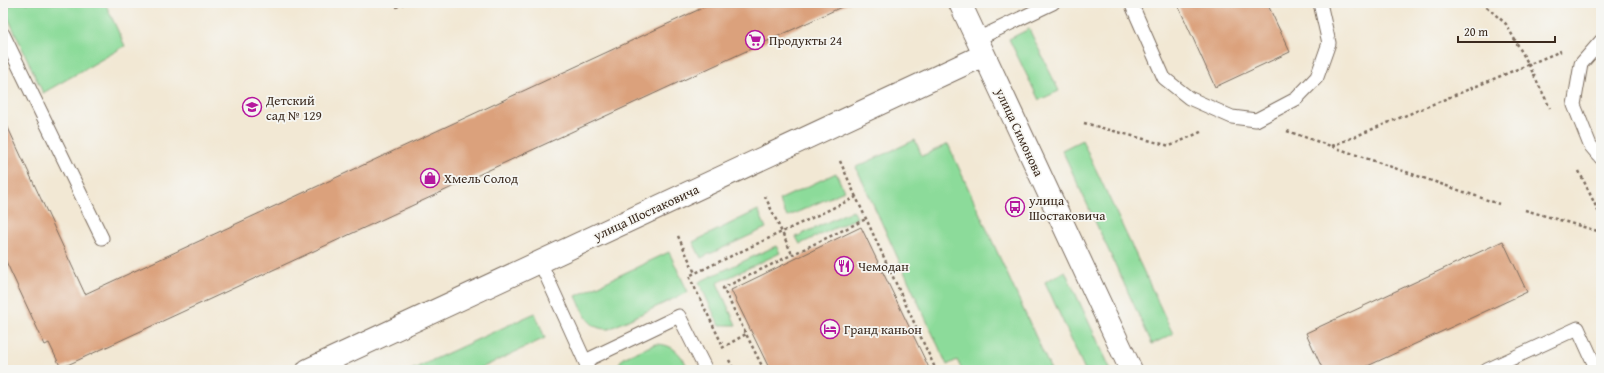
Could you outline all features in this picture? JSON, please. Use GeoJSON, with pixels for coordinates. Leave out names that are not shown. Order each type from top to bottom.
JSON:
{"type":"FeatureCollection","features":[{"type":"Feature","properties":{"kind":"street","name":"улица Симонова"},"geometry":{"type":"LineString","coordinates":[[960,3],[1131,370]]}},
{"type":"Feature","properties":{"kind":"street","name":"улица Шостаковича"},"geometry":{"type":"LineString","coordinates":[[308,370],[540,262],[981,47]]}},
{"type":"Feature","properties":{"kind":"lane"},"geometry":{"type":"LineString","coordinates":[[981,47],[1053,3]]}},
{"type":"Feature","properties":{"kind":"lane"},"geometry":{"type":"LineString","coordinates":[[1131,3],[1164,78],[1190,98],[1232,117],[1256,120],[1296,99],[1317,77],[1329,43],[1320,3]]}},
{"type":"Feature","properties":{"kind":"lane"},"geometry":{"type":"LineString","coordinates":[[3,34],[102,238]]}},
{"type":"Feature","properties":{"kind":"lane"},"geometry":{"type":"LineString","coordinates":[[1601,41],[1581,64],[1574,105],[1590,145],[1601,158]]}},
{"type":"Feature","properties":{"kind":"lane"},"geometry":{"type":"LineString","coordinates":[[540,262],[587,365],[680,316],[706,370]]}},
{"type":"Feature","properties":{"kind":"lane"},"geometry":{"type":"LineString","coordinates":[[1487,370],[1578,328],[1597,370]]}},
{"type":"Feature","properties":{"kind":"path"},"geometry":{"type":"LineString","coordinates":[[396,7],[405,3]]}},
{"type":"Feature","properties":{"kind":"path"},"geometry":{"type":"LineString","coordinates":[[1482,3],[1506,24],[1529,65],[1552,113]]}},
{"type":"Feature","properties":{"kind":"path"},"geometry":{"type":"LineString","coordinates":[[1486,7],[1488,3]]}},
{"type":"Feature","properties":{"kind":"path"},"geometry":{"type":"LineString","coordinates":[[1332,146],[1565,49]]}},
{"type":"Feature","properties":{"kind":"path"},"geometry":{"type":"LineString","coordinates":[[1084,122],[1170,146],[1232,117]]}},
{"type":"Feature","properties":{"kind":"path"},"geometry":{"type":"LineString","coordinates":[[1256,120],[1499,204]]}},
{"type":"Feature","properties":{"kind":"path"},"geometry":{"type":"LineString","coordinates":[[840,161],[936,370]]}},
{"type":"Feature","properties":{"kind":"path"},"geometry":{"type":"LineString","coordinates":[[1578,169],[1601,217]]}},
{"type":"Feature","properties":{"kind":"path"},"geometry":{"type":"LineString","coordinates":[[765,196],[792,254]]}},
{"type":"Feature","properties":{"kind":"path"},"geometry":{"type":"LineString","coordinates":[[726,353],[689,276],[856,197]]}},
{"type":"Feature","properties":{"kind":"path"},"geometry":{"type":"LineString","coordinates":[[1525,210],[1601,232]]}},
{"type":"Feature","properties":{"kind":"path"},"geometry":{"type":"LineString","coordinates":[[764,370],[723,288],[866,219]]}},
{"type":"Feature","properties":{"kind":"path"},"geometry":{"type":"LineString","coordinates":[[678,236],[695,273]]}},
{"type":"Feature","properties":{"kind":"path"},"geometry":{"type":"LineString","coordinates":[[729,358],[734,370]]}},
{"type":"Feature","properties":{"kind":"path"},"geometry":{"type":"LineString","coordinates":[[3,362],[7,370]]}},
{"type":"Feature","properties":{"kind":"green space"},"geometry":{"type":"Polygon","coordinates":[[[15,3],[105,3],[125,46],[43,93],[4,9],[15,3]]]}},
{"type":"Feature","properties":{"kind":"green space"},"geometry":{"type":"Polygon","coordinates":[[[1029,29],[1059,91],[1039,100],[1009,39],[1029,29]]]}},
{"type":"Feature","properties":{"kind":"green space"},"geometry":{"type":"Polygon","coordinates":[[[915,140],[922,156],[948,144],[1051,370],[962,370],[957,360],[947,365],[856,167],[915,140]]]}},
{"type":"Feature","properties":{"kind":"green space"},"geometry":{"type":"Polygon","coordinates":[[[1082,140],[1173,334],[1152,344],[1062,150],[1082,140]]]}},
{"type":"Feature","properties":{"kind":"green space"},"geometry":{"type":"Polygon","coordinates":[[[836,173],[844,191],[787,217],[779,200],[836,173]]]}},
{"type":"Feature","properties":{"kind":"green space"},"geometry":{"type":"Polygon","coordinates":[[[758,210],[766,228],[701,258],[693,242],[758,210]]]}},
{"type":"Feature","properties":{"kind":"green space"},"geometry":{"type":"Polygon","coordinates":[[[853,210],[857,218],[800,244],[796,237],[853,210]]]}},
{"type":"Feature","properties":{"kind":"green space"},"geometry":{"type":"Polygon","coordinates":[[[776,246],[780,253],[717,283],[736,325],[719,325],[699,282],[776,246]]]}},
{"type":"Feature","properties":{"kind":"green space"},"geometry":{"type":"Polygon","coordinates":[[[669,252],[688,292],[609,329],[596,327],[591,323],[584,314],[576,296],[669,252]]]}},
{"type":"Feature","properties":{"kind":"green space"},"geometry":{"type":"Polygon","coordinates":[[[1065,271],[1111,370],[1085,370],[1045,282],[1065,271]]]}},
{"type":"Feature","properties":{"kind":"green space"},"geometry":{"type":"Polygon","coordinates":[[[535,313],[545,338],[477,370],[411,370],[535,313]]]}},
{"type":"Feature","properties":{"kind":"green space"},"geometry":{"type":"Polygon","coordinates":[[[655,344],[662,344],[676,351],[683,359],[689,370],[614,370],[623,358],[655,344]]]}},
{"type":"Feature","properties":{"kind":"building"},"geometry":{"type":"Polygon","coordinates":[[[713,3],[850,3],[61,368],[49,343],[45,345],[3,255],[3,117],[85,294],[713,3]]]}},
{"type":"Feature","properties":{"kind":"building"},"geometry":{"type":"Polygon","coordinates":[[[1177,3],[1267,3],[1290,52],[1215,87],[1177,3]]]}},
{"type":"Feature","properties":{"kind":"building","name":"Гранд каньон"},"geometry":{"type":"Polygon","coordinates":[[[861,227],[930,370],[770,370],[731,290],[861,227]]]}},
{"type":"Feature","properties":{"kind":"building"},"geometry":{"type":"Polygon","coordinates":[[[1503,241],[1527,292],[1359,370],[1323,370],[1306,333],[1503,241]]]}},
{"type":"Feature","properties":{"kind":"place","name":"Продукты 24"},"geometry":{"type":"Point","coordinates":[755,40]}},
{"type":"Feature","properties":{"kind":"place","name":"Детский сад № 129"},"geometry":{"type":"Point","coordinates":[252,107]}},
{"type":"Feature","properties":{"kind":"place","name":"Хмель Солод"},"geometry":{"type":"Point","coordinates":[430,178]}},
{"type":"Feature","properties":{"kind":"place","name":"улица Шостаковича"},"geometry":{"type":"Point","coordinates":[1015,207]}},
{"type":"Feature","properties":{"kind":"place","name":"Чемодан"},"geometry":{"type":"Point","coordinates":[844,266]}},
{"type":"Feature","properties":{"kind":"place","name":"Гранд каньон"},"geometry":{"type":"Point","coordinates":[830,329]}}]}
